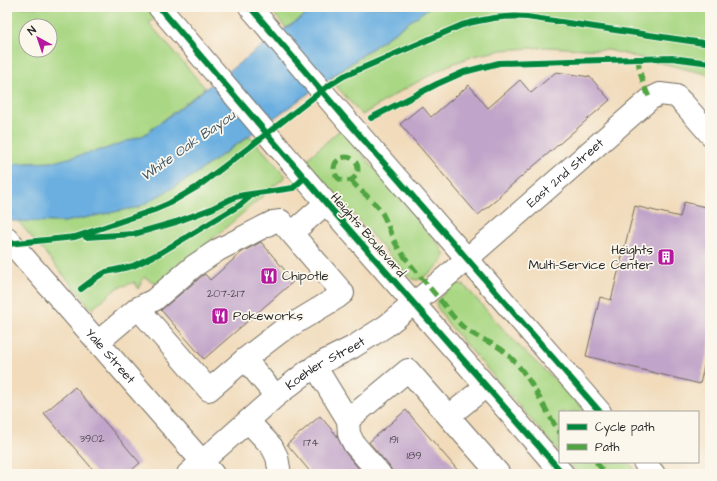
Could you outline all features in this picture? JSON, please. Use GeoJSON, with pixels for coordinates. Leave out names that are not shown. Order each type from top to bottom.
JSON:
{"type":"FeatureCollection","features":[{"type":"Feature","properties":{"kind":"main road"},"geometry":{"type":"LineString","coordinates":[[250,7],[599,411]]}},
{"type":"Feature","properties":{"kind":"main road","name":"Heights Boulevard"},"geometry":{"type":"LineString","coordinates":[[163,12],[326,204],[563,474]]}},
{"type":"Feature","properties":{"kind":"main road","name":"East 2nd Street"},"geometry":{"type":"LineString","coordinates":[[467,259],[650,99],[660,94],[676,96],[710,134]]}},
{"type":"Feature","properties":{"kind":"main road"},"geometry":{"type":"LineString","coordinates":[[286,227],[326,204]]}},
{"type":"Feature","properties":{"kind":"main road"},"geometry":{"type":"LineString","coordinates":[[98,342],[138,308],[154,300],[194,266],[218,250],[273,222],[286,227],[343,293],[280,332],[245,359],[209,390],[138,308]]}},
{"type":"Feature","properties":{"kind":"main road","name":"Yale Street"},"geometry":{"type":"LineString","coordinates":[[7,238],[98,342],[201,470]]}},
{"type":"Feature","properties":{"kind":"main road","name":"Koehler Street"},"geometry":{"type":"LineString","coordinates":[[201,470],[248,421],[276,396],[308,371],[353,347],[386,326],[467,259]]}},
{"type":"Feature","properties":{"kind":"main road"},"geometry":{"type":"LineString","coordinates":[[245,359],[276,396]]}},
{"type":"Feature","properties":{"kind":"main road"},"geometry":{"type":"LineString","coordinates":[[316,366],[348,420],[349,434],[354,444],[380,474]]}},
{"type":"Feature","properties":{"kind":"main road"},"geometry":{"type":"LineString","coordinates":[[348,420],[408,370],[499,474]]}},
{"type":"Feature","properties":{"kind":"main road"},"geometry":{"type":"LineString","coordinates":[[449,416],[486,386]]}},
{"type":"Feature","properties":{"kind":"main road"},"geometry":{"type":"LineString","coordinates":[[248,421],[272,447],[277,457],[280,474]]}},
{"type":"Feature","properties":{"kind":"main road"},"geometry":{"type":"LineString","coordinates":[[645,463],[654,474]]}},
{"type":"Feature","properties":{"kind":"green space"},"geometry":{"type":"Polygon","coordinates":[[[7,7],[146,7],[155,18],[149,23],[205,88],[144,135],[105,149],[53,162],[7,164],[7,7]]]}},
{"type":"Feature","properties":{"kind":"green space"},"geometry":{"type":"Polygon","coordinates":[[[268,7],[318,7],[286,28],[268,7]]]}},
{"type":"Feature","properties":{"kind":"green space"},"geometry":{"type":"Polygon","coordinates":[[[430,7],[710,7],[710,75],[608,50],[546,47],[502,50],[474,56],[449,65],[399,92],[362,115],[330,79],[430,7]]]}},
{"type":"Feature","properties":{"kind":"green space"},"geometry":{"type":"Polygon","coordinates":[[[341,129],[440,246],[444,253],[443,261],[424,277],[416,280],[406,274],[306,160],[341,129]]]}},
{"type":"Feature","properties":{"kind":"green space"},"geometry":{"type":"Polygon","coordinates":[[[250,136],[286,176],[159,285],[144,277],[138,289],[135,282],[117,288],[92,309],[18,221],[64,222],[139,207],[188,179],[250,136]]]}},
{"type":"Feature","properties":{"kind":"green space"},"geometry":{"type":"Polygon","coordinates":[[[459,283],[465,286],[515,342],[585,411],[559,411],[559,452],[450,326],[437,307],[436,302],[459,283]]]}},
{"type":"Feature","properties":{"kind":"green space"},"geometry":{"type":"Polygon","coordinates":[[[569,463],[629,463],[639,474],[578,474],[569,463]]]}},
{"type":"Feature","properties":{"kind":"water","name":"White Oak Bayou"},"geometry":{"type":"Polygon","coordinates":[[[318,7],[430,7],[188,179],[139,207],[64,222],[7,221],[7,164],[53,162],[105,149],[144,135],[286,28],[318,7]]]}},
{"type":"Feature","properties":{"kind":"building"},"geometry":{"type":"Polygon","coordinates":[[[556,72],[590,77],[610,100],[478,215],[400,124],[422,106],[431,117],[469,85],[488,108],[520,80],[531,93],[556,72]]]}},
{"type":"Feature","properties":{"kind":"building","name":"Heights Multi-Service Center"},"geometry":{"type":"Polygon","coordinates":[[[684,202],[710,208],[710,341],[700,384],[586,356],[600,297],[611,300],[635,206],[680,217],[684,202]]]}},
{"type":"Feature","properties":{"kind":"building"},"geometry":{"type":"Polygon","coordinates":[[[261,242],[294,281],[204,359],[161,310],[202,276],[205,274],[210,280],[242,252],[261,242]]]}},
{"type":"Feature","properties":{"kind":"building"},"geometry":{"type":"Polygon","coordinates":[[[75,387],[140,463],[127,474],[97,474],[44,413],[75,387]]]}},
{"type":"Feature","properties":{"kind":"building"},"geometry":{"type":"Polygon","coordinates":[[[406,410],[461,474],[392,474],[389,466],[369,442],[406,410]]]}},
{"type":"Feature","properties":{"kind":"building"},"geometry":{"type":"Polygon","coordinates":[[[320,416],[337,436],[345,452],[363,474],[312,474],[287,444],[320,416]]]}},
{"type":"Feature","properties":{"kind":"marked path"},"geometry":{"type":"LineString","coordinates":[[638,58],[639,69],[650,99]]}},
{"type":"Feature","properties":{"kind":"marked path"},"geometry":{"type":"LineString","coordinates":[[346,157],[355,160],[358,169],[355,178],[346,181],[337,178],[334,169],[337,160],[346,157]]}},
{"type":"Feature","properties":{"kind":"marked path"},"geometry":{"type":"LineString","coordinates":[[351,180],[374,202],[386,220],[394,241],[401,252],[457,321],[471,333],[501,349],[515,362],[536,391],[559,431]]}},
{"type":"Feature","properties":{"kind":"marked path"},"geometry":{"type":"LineString","coordinates":[[597,463],[606,474]]}},
{"type":"Feature","properties":{"kind":"cycle path"},"geometry":{"type":"LineString","coordinates":[[159,7],[326,203],[563,474]]}},
{"type":"Feature","properties":{"kind":"cycle path"},"geometry":{"type":"LineString","coordinates":[[250,7],[599,411]]}},
{"type":"Feature","properties":{"kind":"cycle path"},"geometry":{"type":"LineString","coordinates":[[7,244],[75,237],[168,204],[197,187],[328,86],[344,76],[462,25],[494,18],[527,17],[710,44]]}},
{"type":"Feature","properties":{"kind":"cycle path"},"geometry":{"type":"LineString","coordinates":[[371,118],[437,84],[464,72],[499,63],[672,58],[710,63]]}},
{"type":"Feature","properties":{"kind":"cycle path"},"geometry":{"type":"LineString","coordinates":[[86,237],[134,234],[176,222],[211,209],[235,197],[293,188],[304,178]]}},
{"type":"Feature","properties":{"kind":"cycle path"},"geometry":{"type":"LineString","coordinates":[[81,289],[106,272],[133,266],[160,253],[240,205],[253,194]]}},
{"type":"Feature","properties":{"kind":"place","name":"Heights Multi-Service Center"},"geometry":{"type":"Point","coordinates":[666,257]}},
{"type":"Feature","properties":{"kind":"place","name":"Chipotle"},"geometry":{"type":"Point","coordinates":[269,276]}},
{"type":"Feature","properties":{"kind":"place","name":"Pokeworks"},"geometry":{"type":"Point","coordinates":[220,316]}}]}
